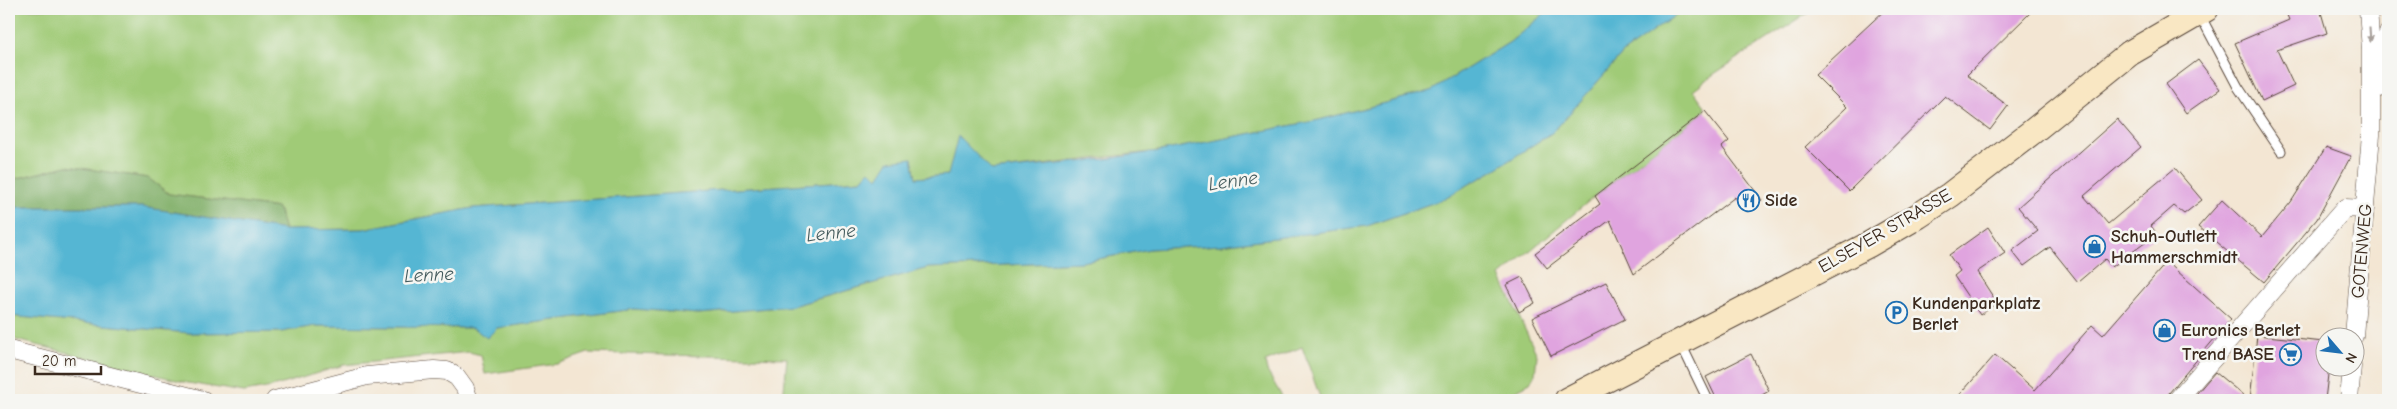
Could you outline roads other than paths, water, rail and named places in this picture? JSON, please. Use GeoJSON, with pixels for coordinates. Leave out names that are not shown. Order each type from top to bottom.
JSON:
{"type":"FeatureCollection","features":[{"type":"Feature","properties":{"kind":"main road","name":"ELSEYER STRASSE"},"geometry":{"type":"LineString","coordinates":[[1567,400],[1868,245],[1918,216],[1950,195],[2032,132],[2130,53],[2202,11]]}},
{"type":"Feature","properties":{"kind":"street","name":"GOTENWEG"},"geometry":{"type":"LineString","coordinates":[[2355,326],[2371,135],[2371,50],[2368,9]]}},
{"type":"Feature","properties":{"kind":"street","name":"GOTENWEG"},"geometry":{"type":"LineString","coordinates":[[2371,135],[2388,33]]}},
{"type":"Feature","properties":{"kind":"street"},"geometry":{"type":"LineString","coordinates":[[2177,400],[2345,208],[2365,209]]}},
{"type":"Feature","properties":{"kind":"street"},"geometry":{"type":"LineString","coordinates":[[9,350],[203,400]]}},
{"type":"Feature","properties":{"kind":"street"},"geometry":{"type":"LineString","coordinates":[[275,400],[367,376],[434,370],[446,371],[457,377],[464,388],[468,400]]}},
{"type":"Feature","properties":{"kind":"street"},"geometry":{"type":"LineString","coordinates":[[2349,400],[2351,376]]}},
{"type":"Feature","properties":{"kind":"lane"},"geometry":{"type":"LineString","coordinates":[[2202,11],[2238,86],[2281,151]]}},
{"type":"Feature","properties":{"kind":"lane"},"geometry":{"type":"LineString","coordinates":[[1680,341],[1708,400]]}},
{"type":"Feature","properties":{"kind":"water","name":"Lenne"},"geometry":{"type":"Polygon","coordinates":[[[1550,9],[1684,9],[1624,52],[1553,132],[1491,172],[1441,200],[1367,226],[1221,245],[1150,249],[1082,262],[928,268],[792,306],[698,314],[634,309],[497,328],[487,338],[473,328],[315,326],[281,332],[189,333],[9,316],[9,207],[142,207],[285,230],[363,229],[473,208],[861,180],[870,170],[878,178],[889,161],[912,158],[916,178],[948,175],[958,136],[992,171],[1106,159],[1166,150],[1319,120],[1431,91],[1510,42],[1550,9]]]}},
{"type":"Feature","properties":{"kind":"place","name":"Side"},"geometry":{"type":"Point","coordinates":[1749,200]}},
{"type":"Feature","properties":{"kind":"place","name":"Schuh-Outlett Hammerschmidt"},"geometry":{"type":"Point","coordinates":[2095,246]}},
{"type":"Feature","properties":{"kind":"place","name":"Kundenparkplatz Berlet"},"geometry":{"type":"Point","coordinates":[1896,313]}},
{"type":"Feature","properties":{"kind":"place","name":"Euronics Berlet"},"geometry":{"type":"Point","coordinates":[2165,330]}},
{"type":"Feature","properties":{"kind":"place","name":"Trend BASE"},"geometry":{"type":"Point","coordinates":[2290,354]}}]}
